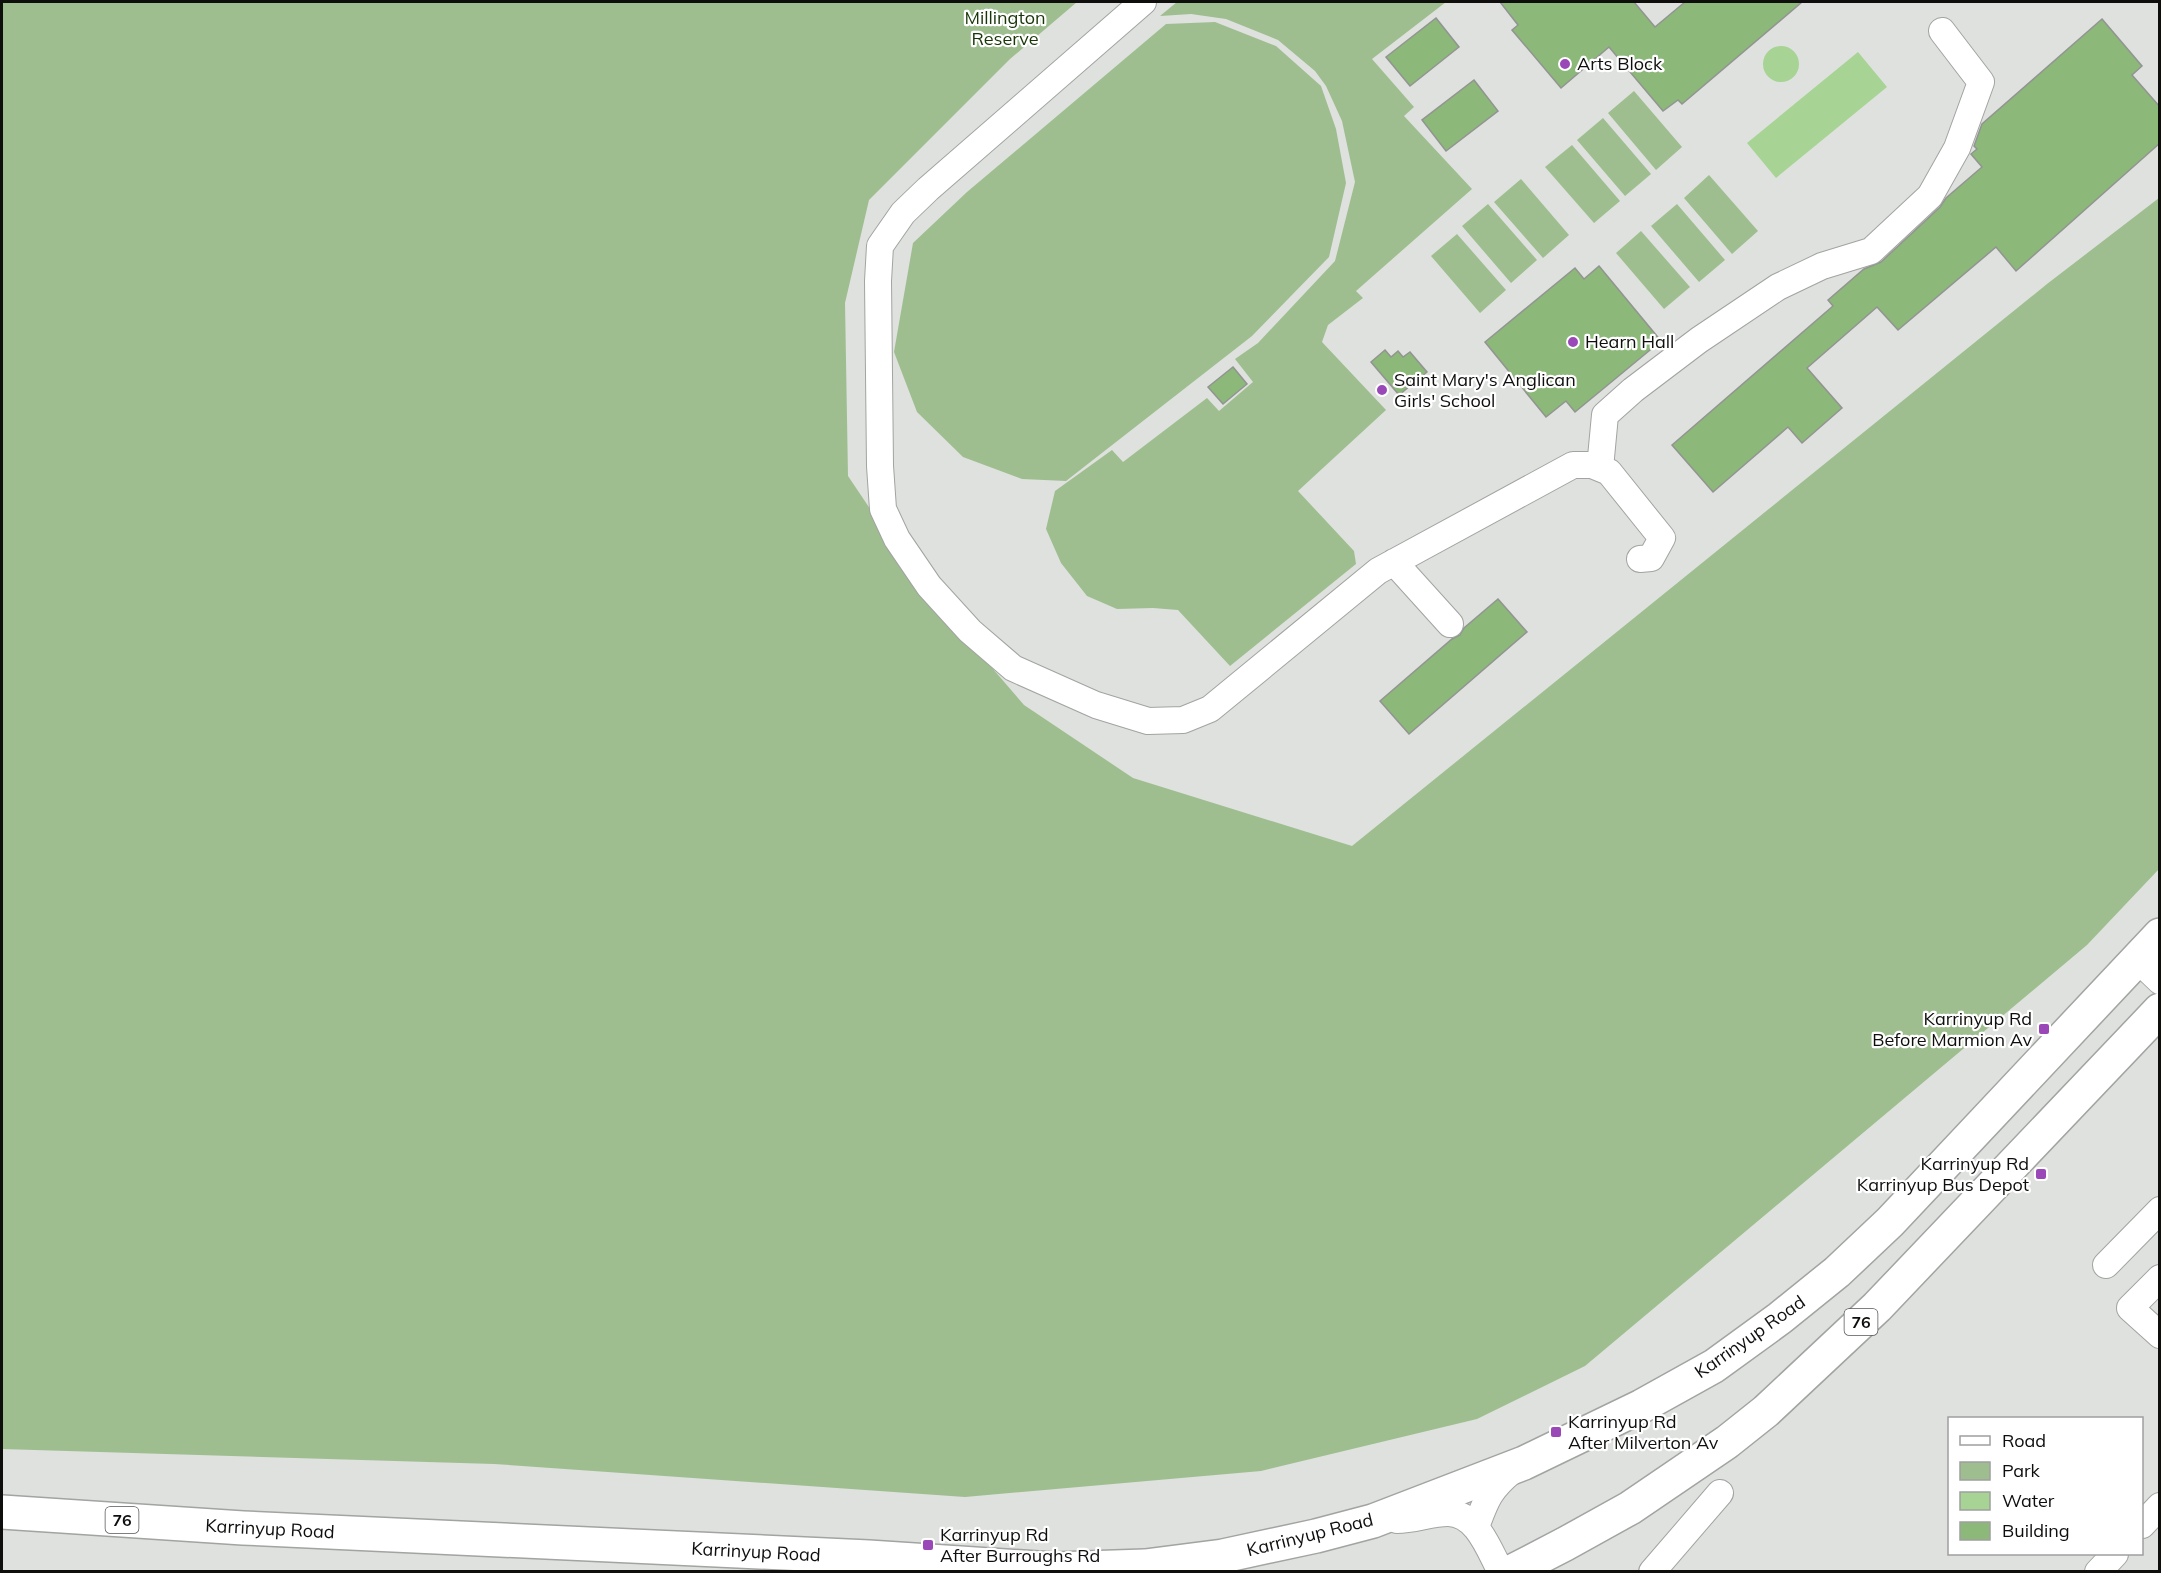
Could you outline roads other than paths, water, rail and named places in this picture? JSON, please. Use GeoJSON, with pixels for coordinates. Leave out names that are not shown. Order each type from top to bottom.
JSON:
{"type":"FeatureCollection","features":[{"type":"Feature","properties":{"kind":"highway","name":"Karrinyup Road"},"geometry":{"type":"LineString","coordinates":[[2,1512],[243,1528],[846,1556],[1054,1569],[1145,1566],[1223,1556],[1373,1521],[1524,1463],[1642,1407],[1714,1366],[1780,1318],[1837,1272],[1890,1222],[2148,970],[2160,935]]}},
{"type":"Feature","properties":{"kind":"highway","name":"76"},"geometry":{"type":"LineString","coordinates":[[1511,1572],[1630,1509],[1727,1442],[1766,1411],[1877,1307],[2160,1010]]}},
{"type":"Feature","properties":{"kind":"highway"},"geometry":{"type":"LineString","coordinates":[[2,1534],[107,1537],[243,1528]]}},
{"type":"Feature","properties":{"kind":"street"},"geometry":{"type":"LineString","coordinates":[[1143,2],[928,189],[903,213],[880,246],[878,281],[880,466],[883,509],[897,539],[929,586],[970,632],[1013,668],[1096,705],[1148,721],[1183,720],[1210,709],[1378,571],[1573,465],[1592,465],[1609,472],[1662,538],[1652,558],[1640,559]]}},
{"type":"Feature","properties":{"kind":"street"},"geometry":{"type":"LineString","coordinates":[[1600,468],[1605,415],[1633,390],[1699,340],[1778,287],[1822,266],[1870,250],[1930,196],[1956,148],[1981,82],[1942,31]]}},
{"type":"Feature","properties":{"kind":"street"},"geometry":{"type":"LineString","coordinates":[[1394,562],[1450,624]]}},
{"type":"Feature","properties":{"kind":"street"},"geometry":{"type":"LineString","coordinates":[[2106,1264],[2160,1210]]}},
{"type":"Feature","properties":{"kind":"street"},"geometry":{"type":"LineString","coordinates":[[2160,1278],[2130,1308],[2160,1335]]}},
{"type":"Feature","properties":{"kind":"street"},"geometry":{"type":"LineString","coordinates":[[1476,1527],[1492,1488],[1524,1463]]}},
{"type":"Feature","properties":{"kind":"street"},"geometry":{"type":"LineString","coordinates":[[1652,1572],[1720,1493]]}},
{"type":"Feature","properties":{"kind":"street"},"geometry":{"type":"LineString","coordinates":[[2143,1524],[2160,1506]]}},
{"type":"Feature","properties":{"kind":"street"},"geometry":{"type":"LineString","coordinates":[[1373,1521],[1407,1520],[1447,1513],[1461,1515],[1476,1527],[1501,1572]]}},
{"type":"Feature","properties":{"kind":"street"},"geometry":{"type":"LineString","coordinates":[[2098,1572],[2114,1555]]}},
{"type":"Feature","properties":{"kind":"water"},"geometry":{"type":"Polygon","coordinates":[[[1781,46],[1793,52],[1799,64],[1793,76],[1781,82],[1769,76],[1763,64],[1769,52],[1781,46]]]}},
{"type":"Feature","properties":{"kind":"water"},"geometry":{"type":"Polygon","coordinates":[[[1858,52],[1887,87],[1776,178],[1747,143],[1858,52]]]}},
{"type":"Feature","properties":{"kind":"place","name":"Arts Block"},"geometry":{"type":"Point","coordinates":[1565,64]}},
{"type":"Feature","properties":{"kind":"place","name":"Hearn Hall"},"geometry":{"type":"Point","coordinates":[1573,342]}},
{"type":"Feature","properties":{"kind":"place","name":"Saint Mary's Anglican Girls' School"},"geometry":{"type":"Point","coordinates":[1382,390]}},
{"type":"Feature","properties":{"kind":"place","name":"Karrinyup Rd Before Marmion Av"},"geometry":{"type":"Point","coordinates":[2044,1029]}},
{"type":"Feature","properties":{"kind":"place","name":"Karrinyup Rd Karrinyup Bus Depot"},"geometry":{"type":"Point","coordinates":[2041,1174]}},
{"type":"Feature","properties":{"kind":"place","name":"Karrinyup Rd After Milverton Av"},"geometry":{"type":"Point","coordinates":[1556,1432]}},
{"type":"Feature","properties":{"kind":"place","name":"Karrinyup Rd After Burroughs Rd"},"geometry":{"type":"Point","coordinates":[928,1545]}},
{"type":"Feature","properties":{"kind":"park label","name":"Millington Reserve"},"geometry":{"type":"Point","coordinates":[1005,28]}}]}
